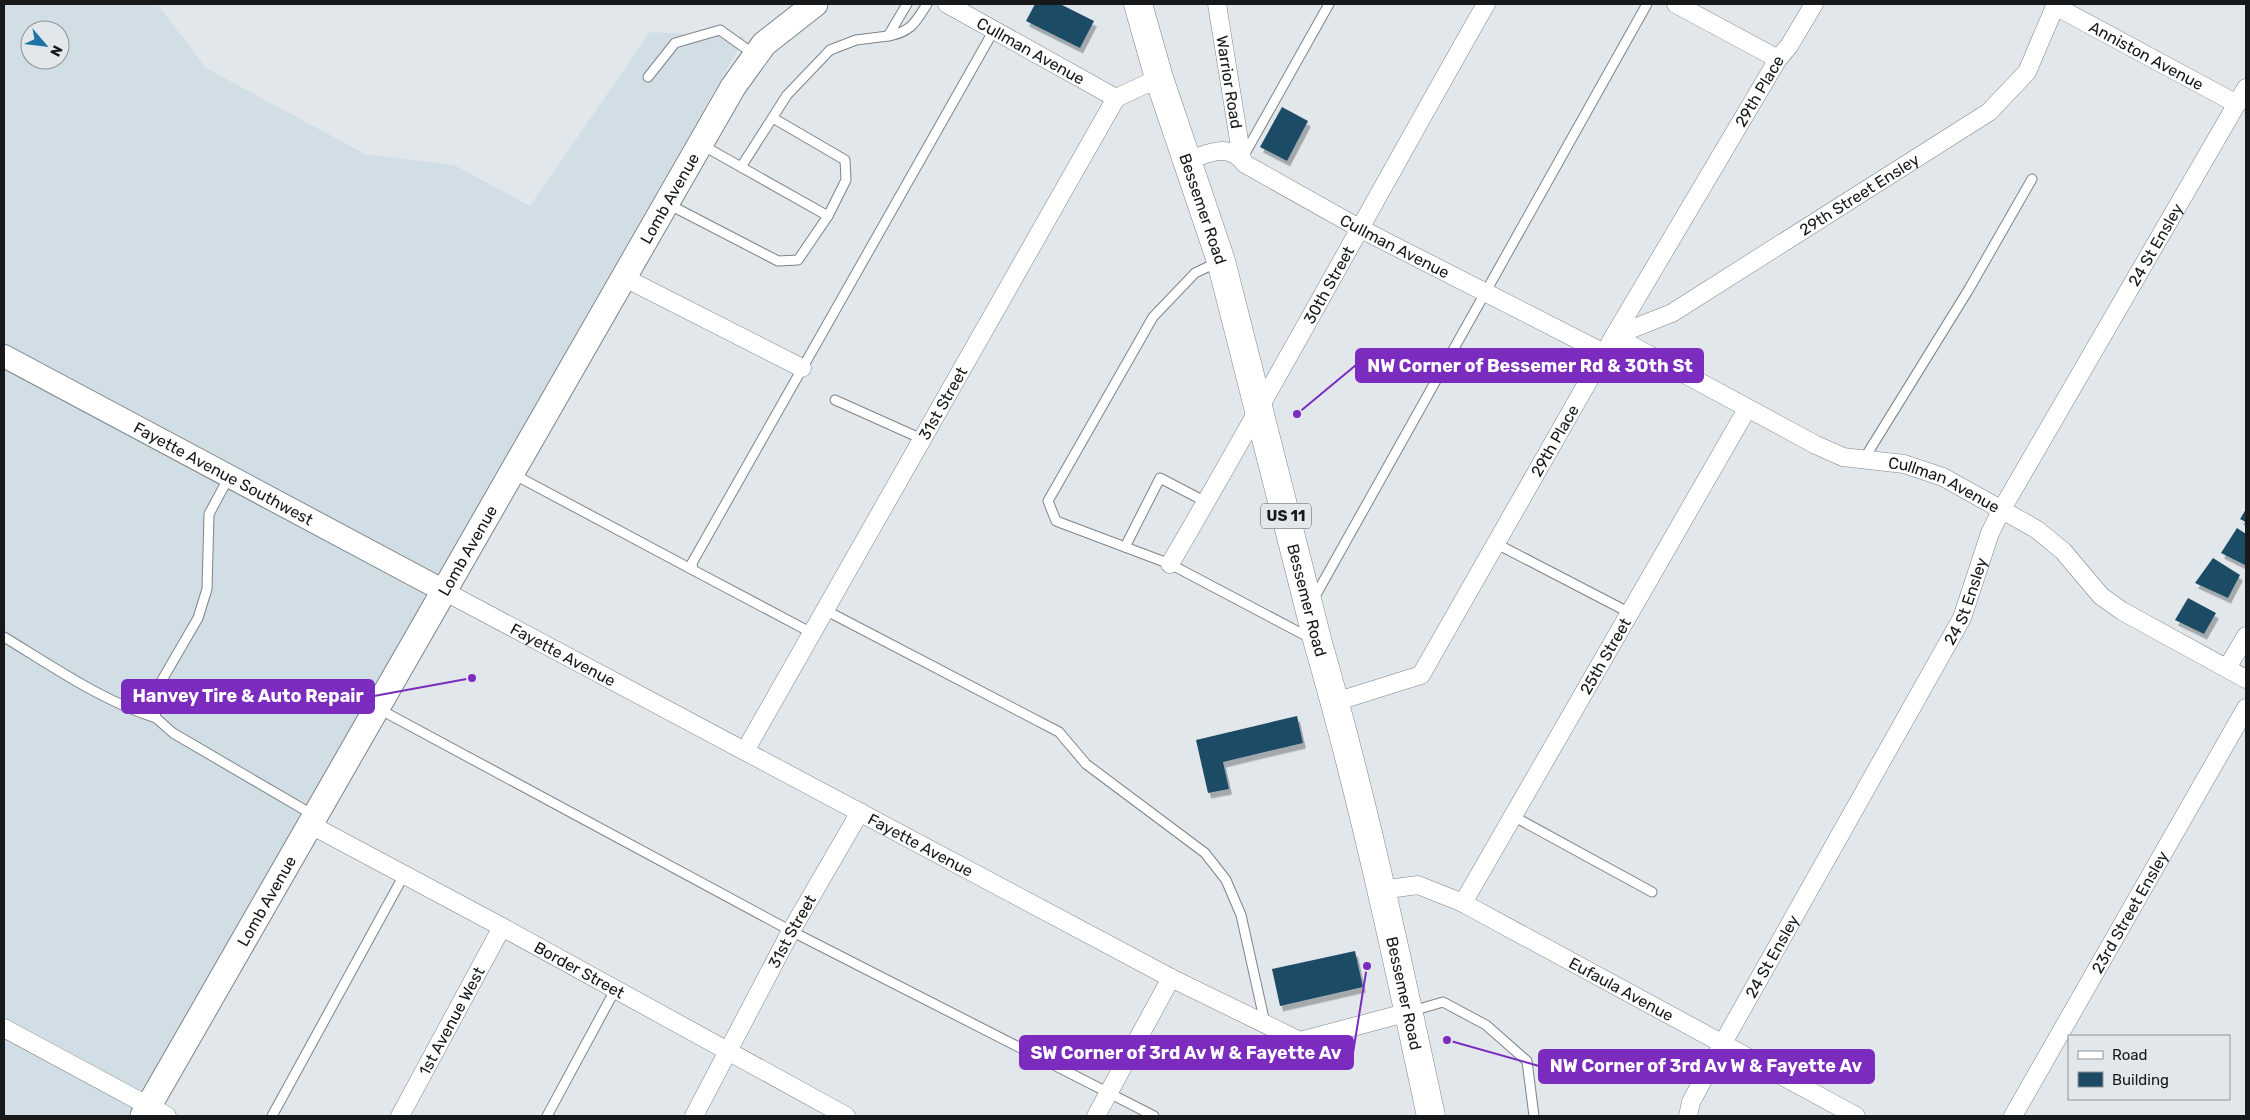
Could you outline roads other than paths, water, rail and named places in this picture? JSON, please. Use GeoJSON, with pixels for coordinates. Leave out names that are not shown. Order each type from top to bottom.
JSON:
{"type":"FeatureCollection","features":[{"type":"Feature","properties":{"kind":"main road","name":"Lomb Avenue"},"geometry":{"type":"LineString","coordinates":[[153,1113],[377,707],[732,87],[764,44],[815,4]]}},
{"type":"Feature","properties":{"kind":"main road","name":"Bessemer Road"},"geometry":{"type":"LineString","coordinates":[[1138,4],[1159,78],[1220,261],[1260,410],[1318,643],[1335,702],[1409,1012],[1431,1116]]}},
{"type":"Feature","properties":{"kind":"street","name":"Cullman Avenue"},"geometry":{"type":"LineString","coordinates":[[947,4],[1116,98]]}},
{"type":"Feature","properties":{"kind":"street","name":"Warrior Road"},"geometry":{"type":"LineString","coordinates":[[1217,4],[1242,159]]}},
{"type":"Feature","properties":{"kind":"street","name":"30th Street"},"geometry":{"type":"LineString","coordinates":[[1170,564],[1260,410],[1359,228],[1486,4]]}},
{"type":"Feature","properties":{"kind":"street"},"geometry":{"type":"LineString","coordinates":[[1676,4],[1778,59]]}},
{"type":"Feature","properties":{"kind":"street","name":"29th Place"},"geometry":{"type":"LineString","coordinates":[[1335,702],[1421,674],[1604,353],[1778,59],[1789,46],[1814,4]]}},
{"type":"Feature","properties":{"kind":"street","name":"Anniston Avenue"},"geometry":{"type":"LineString","coordinates":[[2056,5],[2237,104]]}},
{"type":"Feature","properties":{"kind":"street","name":"29th Street Ensley"},"geometry":{"type":"LineString","coordinates":[[1614,336],[1672,313],[1989,112],[2027,72],[2056,5]]}},
{"type":"Feature","properties":{"kind":"street"},"geometry":{"type":"LineString","coordinates":[[1116,98],[1159,78]]}},
{"type":"Feature","properties":{"kind":"street","name":"24 St Ensley"},"geometry":{"type":"LineString","coordinates":[[1688,1116],[1691,1102],[1723,1043],[1962,618],[1990,533],[2002,510],[2246,88]]}},
{"type":"Feature","properties":{"kind":"street","name":"31st Street"},"geometry":{"type":"LineString","coordinates":[[745,751],[1116,98]]}},
{"type":"Feature","properties":{"kind":"street","name":"Cullman Avenue"},"geometry":{"type":"LineString","coordinates":[[1188,161],[1222,149],[1242,159],[1245,164],[1359,228],[1604,353]]}},
{"type":"Feature","properties":{"kind":"street"},"geometry":{"type":"LineString","coordinates":[[623,277],[802,368]]}},
{"type":"Feature","properties":{"kind":"street","name":"Cullman Avenue"},"geometry":{"type":"LineString","coordinates":[[1614,336],[1816,446],[1843,456],[1904,464],[1943,477],[2036,529],[2063,550],[2101,596],[2122,611],[2246,679]]}},
{"type":"Feature","properties":{"kind":"street","name":"Fayette Avenue Southwest"},"geometry":{"type":"LineString","coordinates":[[4,356],[444,591]]}},
{"type":"Feature","properties":{"kind":"street","name":"25th Street"},"geometry":{"type":"LineString","coordinates":[[1463,903],[1747,409]]}},
{"type":"Feature","properties":{"kind":"street","name":"Fayette Avenue"},"geometry":{"type":"LineString","coordinates":[[444,591],[1171,978],[1300,1041],[1409,1012]]}},
{"type":"Feature","properties":{"kind":"street"},"geometry":{"type":"LineString","coordinates":[[2227,668],[2246,636]]}},
{"type":"Feature","properties":{"kind":"street","name":"23rd Street Ensley"},"geometry":{"type":"LineString","coordinates":[[2013,1116],[2246,708]]}},
{"type":"Feature","properties":{"kind":"street","name":"31st Street"},"geometry":{"type":"LineString","coordinates":[[694,1116],[791,930],[860,812]]}},
{"type":"Feature","properties":{"kind":"street","name":"Border Street"},"geometry":{"type":"LineString","coordinates":[[314,821],[404,875],[846,1116]]}},
{"type":"Feature","properties":{"kind":"street","name":"Eufaula Avenue"},"geometry":{"type":"LineString","coordinates":[[1380,890],[1418,885],[1463,903],[1723,1043],[1850,1115]]}},
{"type":"Feature","properties":{"kind":"street","name":"1st Avenue West"},"geometry":{"type":"LineString","coordinates":[[400,1116],[502,927]]}},
{"type":"Feature","properties":{"kind":"street"},"geometry":{"type":"LineString","coordinates":[[1096,1116],[1171,978]]}},
{"type":"Feature","properties":{"kind":"street"},"geometry":{"type":"LineString","coordinates":[[4,1028],[153,1113]]}},
{"type":"Feature","properties":{"kind":"lane"},"geometry":{"type":"LineString","coordinates":[[888,36],[907,4]]}},
{"type":"Feature","properties":{"kind":"lane"},"geometry":{"type":"LineString","coordinates":[[741,167],[787,95],[830,50],[856,40],[902,33],[915,24],[927,4]]}},
{"type":"Feature","properties":{"kind":"lane"},"geometry":{"type":"LineString","coordinates":[[1242,159],[1329,4]]}},
{"type":"Feature","properties":{"kind":"lane"},"geometry":{"type":"LineString","coordinates":[[1309,607],[1647,4]]}},
{"type":"Feature","properties":{"kind":"lane"},"geometry":{"type":"LineString","coordinates":[[648,77],[675,43],[720,30],[756,55]]}},
{"type":"Feature","properties":{"kind":"lane"},"geometry":{"type":"LineString","coordinates":[[693,570],[692,563],[994,30]]}},
{"type":"Feature","properties":{"kind":"lane"},"geometry":{"type":"LineString","coordinates":[[666,203],[778,261],[798,260],[828,216],[846,180],[845,160],[774,118]]}},
{"type":"Feature","properties":{"kind":"lane"},"geometry":{"type":"LineString","coordinates":[[700,143],[828,216]]}},
{"type":"Feature","properties":{"kind":"lane"},"geometry":{"type":"LineString","coordinates":[[1864,459],[1968,289],[2032,179]]}},
{"type":"Feature","properties":{"kind":"lane"},"geometry":{"type":"LineString","coordinates":[[1220,261],[1196,273],[1153,317],[1048,501],[1056,521],[1170,564],[1318,643]]}},
{"type":"Feature","properties":{"kind":"lane"},"geometry":{"type":"LineString","coordinates":[[835,400],[922,439]]}},
{"type":"Feature","properties":{"kind":"lane"},"geometry":{"type":"LineString","coordinates":[[511,473],[812,633]]}},
{"type":"Feature","properties":{"kind":"lane"},"geometry":{"type":"LineString","coordinates":[[156,718],[153,700],[158,687],[198,618],[206,595],[209,514],[230,476]]}},
{"type":"Feature","properties":{"kind":"lane"},"geometry":{"type":"LineString","coordinates":[[1125,547],[1160,478],[1206,502]]}},
{"type":"Feature","properties":{"kind":"lane"},"geometry":{"type":"LineString","coordinates":[[1495,543],[1630,613]]}},
{"type":"Feature","properties":{"kind":"lane"},"geometry":{"type":"LineString","coordinates":[[825,610],[1059,732],[1086,764],[1205,852],[1226,880],[1241,915],[1266,1026]]}},
{"type":"Feature","properties":{"kind":"lane"},"geometry":{"type":"LineString","coordinates":[[4,637],[62,672],[132,710],[156,718],[174,733],[314,821]]}},
{"type":"Feature","properties":{"kind":"lane"},"geometry":{"type":"LineString","coordinates":[[377,707],[791,930],[1154,1116]]}},
{"type":"Feature","properties":{"kind":"lane"},"geometry":{"type":"LineString","coordinates":[[1513,816],[1652,892]]}},
{"type":"Feature","properties":{"kind":"lane"},"geometry":{"type":"LineString","coordinates":[[272,1116],[404,875]]}},
{"type":"Feature","properties":{"kind":"lane"},"geometry":{"type":"LineString","coordinates":[[547,1116],[615,990]]}},
{"type":"Feature","properties":{"kind":"lane"},"geometry":{"type":"LineString","coordinates":[[1409,1012],[1443,1002],[1486,1025],[1527,1061],[1534,1116]]}},
{"type":"Feature","properties":{"kind":"place","name":"NW Corner of Bessemer Rd & 30th St"},"geometry":{"type":"Point","coordinates":[1297,414]}},
{"type":"Feature","properties":{"kind":"place","name":"Hanvey Tire & Auto Repair"},"geometry":{"type":"Point","coordinates":[472,678]}},
{"type":"Feature","properties":{"kind":"place","name":"SW Corner of 3rd Av W & Fayette Av"},"geometry":{"type":"Point","coordinates":[1367,966]}},
{"type":"Feature","properties":{"kind":"place","name":"NW Corner of 3rd Av W & Fayette Av"},"geometry":{"type":"Point","coordinates":[1447,1040]}}]}
